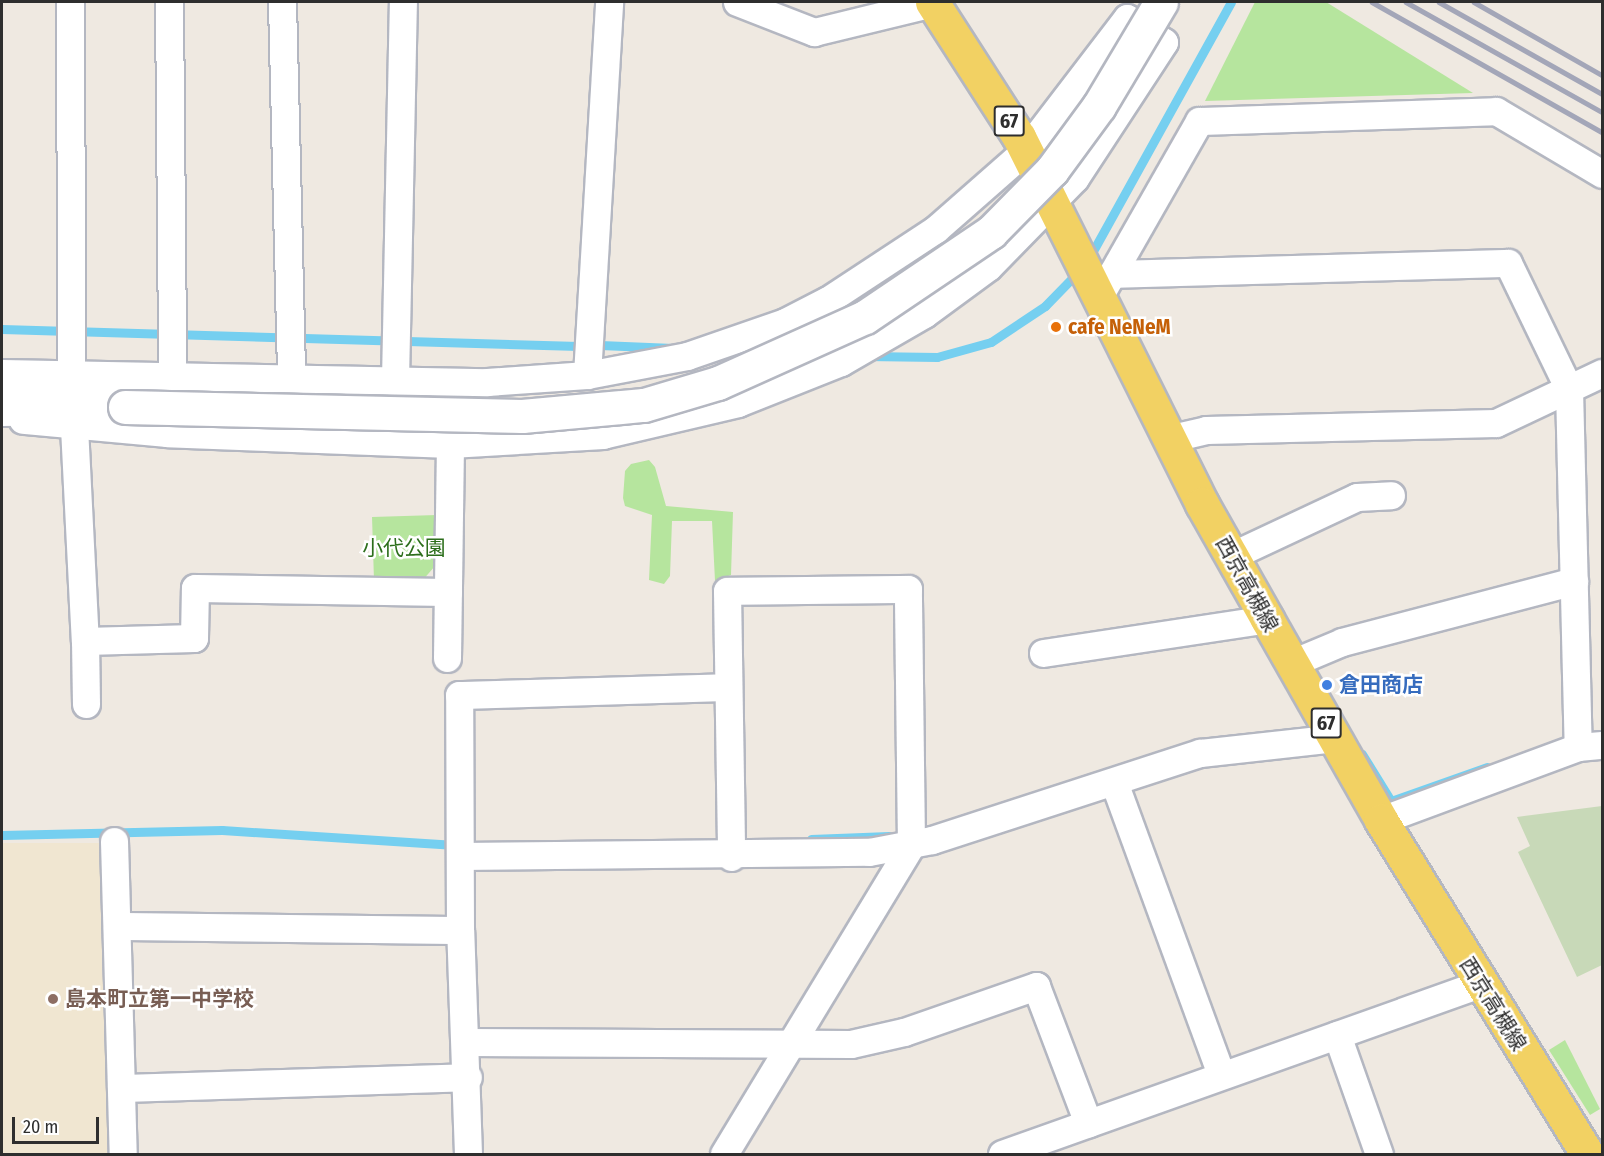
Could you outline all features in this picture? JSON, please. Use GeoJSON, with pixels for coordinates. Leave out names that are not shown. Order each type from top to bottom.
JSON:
{"type":"FeatureCollection","features":[{"type":"Feature","properties":{"kind":"main road","name":"西京高槻線"},"geometry":{"type":"LineString","coordinates":[[932,2],[1026,150],[1075,247],[1101,283],[1172,438],[1232,556],[1381,820],[1587,1155]]}},
{"type":"Feature","properties":{"kind":"street"},"geometry":{"type":"LineString","coordinates":[[70,2],[71,372]]}},
{"type":"Feature","properties":{"kind":"street"},"geometry":{"type":"LineString","coordinates":[[169,2],[172,374]]}},
{"type":"Feature","properties":{"kind":"street"},"geometry":{"type":"LineString","coordinates":[[282,2],[291,375]]}},
{"type":"Feature","properties":{"kind":"street"},"geometry":{"type":"LineString","coordinates":[[395,380],[403,2]]}},
{"type":"Feature","properties":{"kind":"street"},"geometry":{"type":"LineString","coordinates":[[587,375],[609,2]]}},
{"type":"Feature","properties":{"kind":"street"},"geometry":{"type":"LineString","coordinates":[[737,2],[814,32],[932,2]]}},
{"type":"Feature","properties":{"kind":"street"},"geometry":{"type":"LineString","coordinates":[[2,409],[125,407],[522,416],[644,405],[718,383],[865,317],[991,232],[1052,170],[1099,106],[1161,2]]}},
{"type":"Feature","properties":{"kind":"street"},"geometry":{"type":"LineString","coordinates":[[2,373],[291,375],[487,382],[587,375],[697,353],[785,322],[828,300],[936,229],[1026,150],[1127,18],[1164,42],[1109,132],[1053,205],[988,267],[933,309],[810,377],[655,425],[603,435],[450,444],[74,427],[2,417]]}},
{"type":"Feature","properties":{"kind":"street"},"geometry":{"type":"LineString","coordinates":[[1101,283],[1199,120],[1496,111],[1602,174]]}},
{"type":"Feature","properties":{"kind":"street"},"geometry":{"type":"LineString","coordinates":[[1101,283],[1508,263],[1569,389],[1574,581],[1590,746],[1381,820]]}},
{"type":"Feature","properties":{"kind":"street"},"geometry":{"type":"LineString","coordinates":[[1172,438],[1206,430],[1496,423],[1602,373]]}},
{"type":"Feature","properties":{"kind":"street"},"geometry":{"type":"LineString","coordinates":[[2,383],[125,407]]}},
{"type":"Feature","properties":{"kind":"street"},"geometry":{"type":"LineString","coordinates":[[74,427],[86,704]]}},
{"type":"Feature","properties":{"kind":"street"},"geometry":{"type":"LineString","coordinates":[[447,658],[450,444]]}},
{"type":"Feature","properties":{"kind":"street"},"geometry":{"type":"LineString","coordinates":[[1232,556],[1357,496],[1391,495]]}},
{"type":"Feature","properties":{"kind":"street"},"geometry":{"type":"LineString","coordinates":[[1292,663],[1342,642],[1574,581]]}},
{"type":"Feature","properties":{"kind":"street"},"geometry":{"type":"LineString","coordinates":[[85,641],[194,638],[195,588],[448,592]]}},
{"type":"Feature","properties":{"kind":"street"},"geometry":{"type":"LineString","coordinates":[[724,1155],[911,845],[908,589],[727,591],[731,857]]}},
{"type":"Feature","properties":{"kind":"street"},"geometry":{"type":"LineString","coordinates":[[1043,653],[1267,619]]}},
{"type":"Feature","properties":{"kind":"street"},"geometry":{"type":"LineString","coordinates":[[468,1155],[468,1077],[459,930],[459,695],[728,687]]}},
{"type":"Feature","properties":{"kind":"street"},"geometry":{"type":"LineString","coordinates":[[460,856],[731,857],[869,852],[911,845],[1200,753],[1335,738]]}},
{"type":"Feature","properties":{"kind":"street"},"geometry":{"type":"LineString","coordinates":[[1114,782],[1221,1076]]}},
{"type":"Feature","properties":{"kind":"street"},"geometry":{"type":"LineString","coordinates":[[114,841],[123,1155]]}},
{"type":"Feature","properties":{"kind":"street"},"geometry":{"type":"LineString","coordinates":[[117,926],[459,930]]}},
{"type":"Feature","properties":{"kind":"street"},"geometry":{"type":"LineString","coordinates":[[1002,1155],[1480,984]]}},
{"type":"Feature","properties":{"kind":"street"},"geometry":{"type":"LineString","coordinates":[[466,1042],[791,1047],[851,1044],[904,1032],[1036,986],[1088,1123]]}},
{"type":"Feature","properties":{"kind":"street"},"geometry":{"type":"LineString","coordinates":[[1337,1035],[1379,1155]]}},
{"type":"Feature","properties":{"kind":"street"},"geometry":{"type":"LineString","coordinates":[[121,1088],[468,1077]]}},
{"type":"Feature","properties":{"kind":"shaded area","name":"島本町立第一中学校"},"geometry":{"type":"Polygon","coordinates":[[[2,843],[100,843],[109,1154],[2,1154],[2,843]]]}},
{"type":"Feature","properties":{"kind":"green space"},"geometry":{"type":"Polygon","coordinates":[[[1255,2],[1326,2],[1473,93],[1205,101],[1255,2]]]}},
{"type":"Feature","properties":{"kind":"green space"},"geometry":{"type":"Polygon","coordinates":[[[649,460],[655,467],[666,506],[733,512],[731,575],[715,581],[712,521],[672,521],[670,576],[664,584],[649,580],[652,515],[625,506],[623,498],[625,471],[631,464],[649,460]]]}},
{"type":"Feature","properties":{"kind":"green space","name":"小代公園"},"geometry":{"type":"Polygon","coordinates":[[[437,515],[435,566],[422,581],[374,581],[372,517],[437,515]]]}},
{"type":"Feature","properties":{"kind":"green space"},"geometry":{"type":"Polygon","coordinates":[[[1602,806],[1602,965],[1577,977],[1518,852],[1530,846],[1517,817],[1602,806]]]}},
{"type":"Feature","properties":{"kind":"green space"},"geometry":{"type":"Polygon","coordinates":[[[1565,1040],[1600,1109],[1590,1115],[1549,1050],[1565,1040]]]}},
{"type":"Feature","properties":{"kind":"waterway"},"geometry":{"type":"LineString","coordinates":[[1088,260],[1231,2]]}},
{"type":"Feature","properties":{"kind":"waterway"},"geometry":{"type":"LineString","coordinates":[[866,356],[937,357],[991,342],[1045,306],[1079,271]]}},
{"type":"Feature","properties":{"kind":"waterway"},"geometry":{"type":"LineString","coordinates":[[2,329],[579,346]]}},
{"type":"Feature","properties":{"kind":"waterway"},"geometry":{"type":"LineString","coordinates":[[600,345],[673,348]]}},
{"type":"Feature","properties":{"kind":"waterway"},"geometry":{"type":"LineString","coordinates":[[1362,754],[1391,801],[1487,767]]}},
{"type":"Feature","properties":{"kind":"waterway"},"geometry":{"type":"LineString","coordinates":[[2,835],[222,830],[452,845]]}},
{"type":"Feature","properties":{"kind":"waterway"},"geometry":{"type":"LineString","coordinates":[[811,839],[889,836]]}},
{"type":"Feature","properties":{"kind":"railway"},"geometry":{"type":"LineString","coordinates":[[1372,2],[1602,132]]}},
{"type":"Feature","properties":{"kind":"railway"},"geometry":{"type":"LineString","coordinates":[[1406,2],[1602,112]]}},
{"type":"Feature","properties":{"kind":"railway"},"geometry":{"type":"LineString","coordinates":[[1439,2],[1602,94]]}},
{"type":"Feature","properties":{"kind":"railway"},"geometry":{"type":"LineString","coordinates":[[1474,2],[1602,75]]}},
{"type":"Feature","properties":{"kind":"place","name":"cafe NeNeM"},"geometry":{"type":"Point","coordinates":[1056,327]}},
{"type":"Feature","properties":{"kind":"place","name":"倉田商店"},"geometry":{"type":"Point","coordinates":[1327,685]}},
{"type":"Feature","properties":{"kind":"place","name":"島本町立第一中学校"},"geometry":{"type":"Point","coordinates":[53,999]}}]}
